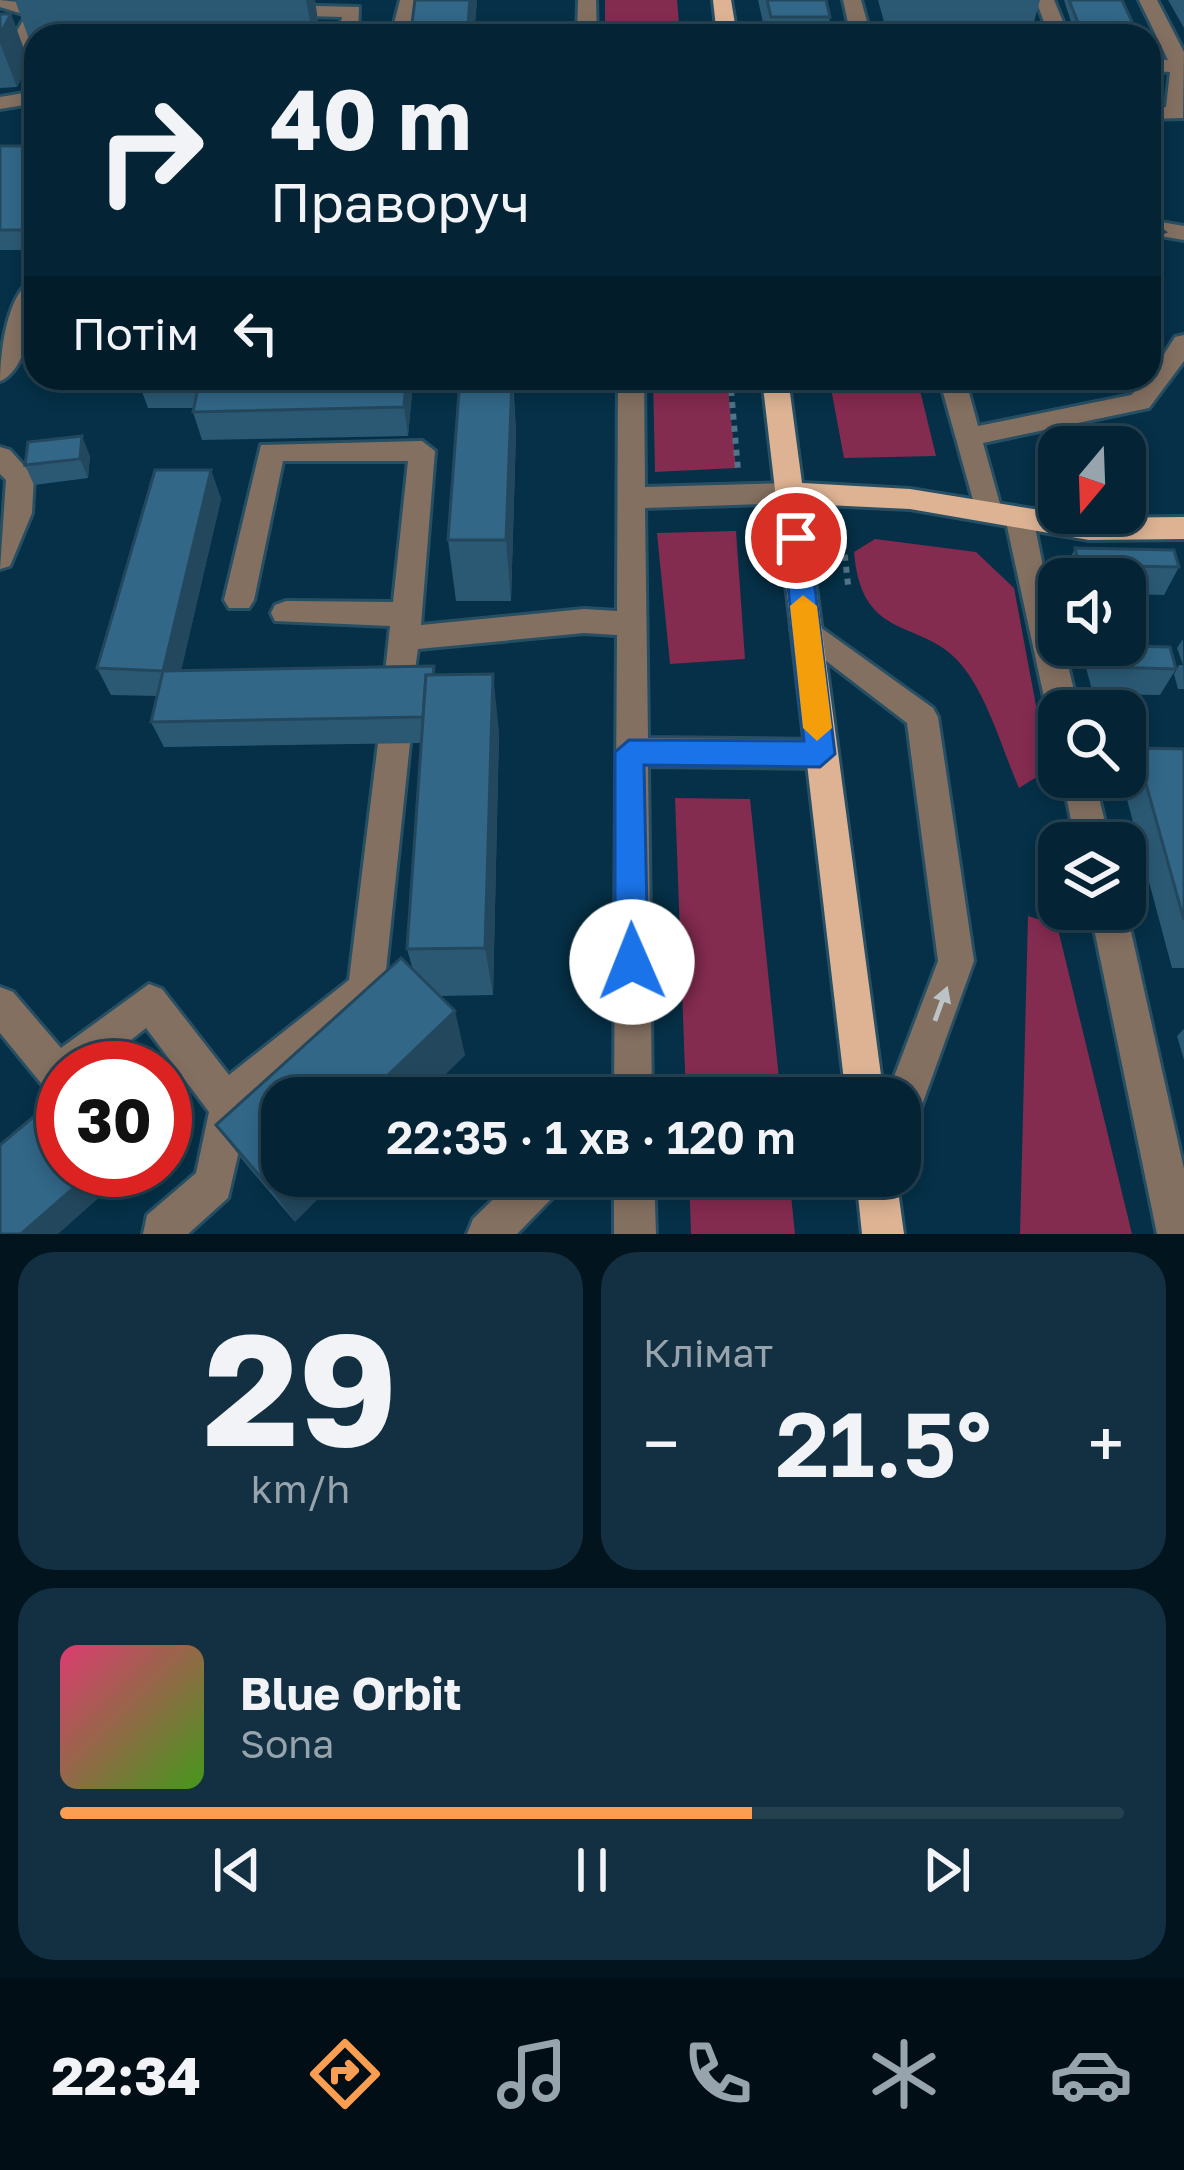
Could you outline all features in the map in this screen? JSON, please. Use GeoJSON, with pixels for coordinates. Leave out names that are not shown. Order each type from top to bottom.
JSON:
{"type":"FeatureCollection","features":[{"type":"Feature","properties":{"kind":"main road"},"geometry":{"type":"LineString","coordinates":[[777,390],[863,1077]]}},
{"type":"Feature","properties":{"kind":"main road"},"geometry":{"type":"LineString","coordinates":[[792,493],[910,499],[1089,529],[1184,529]]}},
{"type":"Feature","properties":{"kind":"main road"},"geometry":{"type":"LineString","coordinates":[[878,1197],[883,1234]]}},
{"type":"Feature","properties":{"kind":"street"},"geometry":{"type":"LineString","coordinates":[[403,24],[407,4],[416,0]]}},
{"type":"Feature","properties":{"kind":"street"},"geometry":{"type":"LineString","coordinates":[[0,1],[37,12],[80,11]]}},
{"type":"Feature","properties":{"kind":"street"},"geometry":{"type":"LineString","coordinates":[[260,11],[325,6],[352,11],[350,24]]}},
{"type":"Feature","properties":{"kind":"street"},"geometry":{"type":"LineString","coordinates":[[28,24],[37,12]]}},
{"type":"Feature","properties":{"kind":"street"},"geometry":{"type":"LineString","coordinates":[[1161,26],[1181,66],[1176,114],[1161,113]]}},
{"type":"Feature","properties":{"kind":"street"},"geometry":{"type":"LineString","coordinates":[[0,372],[24,315]]}},
{"type":"Feature","properties":{"kind":"street"},"geometry":{"type":"LineString","coordinates":[[1161,374],[1184,343]]}},
{"type":"Feature","properties":{"kind":"street"},"geometry":{"type":"LineString","coordinates":[[630,1077],[631,390]]}},
{"type":"Feature","properties":{"kind":"street"},"geometry":{"type":"LineString","coordinates":[[955,390],[988,511]]}},
{"type":"Feature","properties":{"kind":"street"},"geometry":{"type":"LineString","coordinates":[[968,437],[1140,402],[1149,390]]}},
{"type":"Feature","properties":{"kind":"street"},"geometry":{"type":"LineString","coordinates":[[239,599],[272,452],[422,451],[400,693]]}},
{"type":"Feature","properties":{"kind":"street"},"geometry":{"type":"LineString","coordinates":[[0,457],[20,477],[18,513],[0,558]]}},
{"type":"Feature","properties":{"kind":"street"},"geometry":{"type":"LineString","coordinates":[[633,498],[792,493]]}},
{"type":"Feature","properties":{"kind":"street"},"geometry":{"type":"LineString","coordinates":[[1019,517],[1059,690]]}},
{"type":"Feature","properties":{"kind":"street"},"geometry":{"type":"LineString","coordinates":[[286,613],[408,626],[632,624]]}},
{"type":"Feature","properties":{"kind":"street"},"geometry":{"type":"LineString","coordinates":[[806,629],[922,717],[956,962],[913,1077]]}},
{"type":"Feature","properties":{"kind":"street"},"geometry":{"type":"LineString","coordinates":[[226,1102],[366,989],[394,743]]}},
{"type":"Feature","properties":{"kind":"street"},"geometry":{"type":"LineString","coordinates":[[629,752],[820,754]]}},
{"type":"Feature","properties":{"kind":"street"},"geometry":{"type":"LineString","coordinates":[[1113,930],[1178,1234]]}},
{"type":"Feature","properties":{"kind":"street"},"geometry":{"type":"LineString","coordinates":[[100,1041],[149,1002],[179,1041]]}},
{"type":"Feature","properties":{"kind":"street"},"geometry":{"type":"LineString","coordinates":[[0,1005],[36,1046]]}},
{"type":"Feature","properties":{"kind":"street"},"geometry":{"type":"LineString","coordinates":[[165,1234],[162,1230],[214,1184],[230,1107],[192,1058]]}},
{"type":"Feature","properties":{"kind":"street"},"geometry":{"type":"LineString","coordinates":[[488,1234],[525,1197]]}},
{"type":"Feature","properties":{"kind":"street"},"geometry":{"type":"LineString","coordinates":[[634,1197],[635,1234]]}},
{"type":"Feature","properties":{"kind":"path"},"geometry":{"type":"LineString","coordinates":[[725,483],[738,471],[731,390]]}},
{"type":"Feature","properties":{"kind":"shaded area"},"geometry":{"type":"Polygon","coordinates":[[[605,0],[677,0],[679,24],[605,24],[605,0]]]}},
{"type":"Feature","properties":{"kind":"shaded area"},"geometry":{"type":"Polygon","coordinates":[[[653,390],[728,390],[736,468],[655,472],[653,390]]]}},
{"type":"Feature","properties":{"kind":"shaded area"},"geometry":{"type":"Polygon","coordinates":[[[831,390],[920,390],[936,456],[844,458],[831,390]]]}},
{"type":"Feature","properties":{"kind":"shaded area"},"geometry":{"type":"Polygon","coordinates":[[[736,531],[745,659],[670,664],[657,533],[736,531]]]}},
{"type":"Feature","properties":{"kind":"shaded area"},"geometry":{"type":"Polygon","coordinates":[[[875,539],[976,552],[1014,588],[1038,716],[1038,776],[1019,788],[969,675],[936,643],[884,618],[870,604],[854,552],[875,539]]]}},
{"type":"Feature","properties":{"kind":"shaded area"},"geometry":{"type":"Polygon","coordinates":[[[675,798],[750,799],[779,1077],[685,1077],[675,798]]]}},
{"type":"Feature","properties":{"kind":"shaded area"},"geometry":{"type":"Polygon","coordinates":[[[1028,916],[1038,919],[1038,930],[1058,930],[1132,1234],[1020,1234],[1028,916]]]}},
{"type":"Feature","properties":{"kind":"shaded area"},"geometry":{"type":"Polygon","coordinates":[[[690,1197],[791,1197],[795,1234],[691,1234],[690,1197]]]}},
{"type":"Feature","properties":{"kind":"building"},"geometry":{"type":"Polygon","coordinates":[[[415,0],[470,0],[468,23],[412,23],[415,0]]]}},
{"type":"Feature","properties":{"kind":"building"},"geometry":{"type":"Polygon","coordinates":[[[767,0],[826,0],[830,17],[771,17],[767,0]]]}},
{"type":"Feature","properties":{"kind":"building"},"geometry":{"type":"Polygon","coordinates":[[[1069,0],[1122,0],[1133,24],[1079,24],[1069,0]]]}},
{"type":"Feature","properties":{"kind":"building"},"geometry":{"type":"Polygon","coordinates":[[[0,14],[11,14],[0,34],[0,14]]]}},
{"type":"Feature","properties":{"kind":"building"},"geometry":{"type":"Polygon","coordinates":[[[0,146],[24,146],[24,230],[0,230],[0,146]]]}},
{"type":"Feature","properties":{"kind":"building"},"geometry":{"type":"Polygon","coordinates":[[[198,390],[405,390],[404,407],[193,412],[198,390]]]}},
{"type":"Feature","properties":{"kind":"building"},"geometry":{"type":"Polygon","coordinates":[[[459,390],[512,390],[506,540],[448,540],[459,390]]]}},
{"type":"Feature","properties":{"kind":"building"},"geometry":{"type":"Polygon","coordinates":[[[82,436],[80,459],[25,465],[28,442],[82,436]]]}},
{"type":"Feature","properties":{"kind":"building"},"geometry":{"type":"Polygon","coordinates":[[[155,470],[211,470],[163,671],[97,668],[155,470]]]}},
{"type":"Feature","properties":{"kind":"building"},"geometry":{"type":"Polygon","coordinates":[[[1075,548],[1174,550],[1179,567],[1146,566],[1146,558],[1078,558],[1075,548]]]}},
{"type":"Feature","properties":{"kind":"building"},"geometry":{"type":"Polygon","coordinates":[[[1146,646],[1170,647],[1176,669],[1107,667],[1146,666],[1146,646]]]}},
{"type":"Feature","properties":{"kind":"building"},"geometry":{"type":"Polygon","coordinates":[[[434,666],[433,675],[426,675],[423,717],[151,722],[163,671],[434,666]]]}},
{"type":"Feature","properties":{"kind":"building"},"geometry":{"type":"Polygon","coordinates":[[[493,674],[485,948],[407,949],[426,675],[493,674]]]}},
{"type":"Feature","properties":{"kind":"building"},"geometry":{"type":"Polygon","coordinates":[[[1146,748],[1184,749],[1184,920],[1146,784],[1146,748]]]}},
{"type":"Feature","properties":{"kind":"building"},"geometry":{"type":"Polygon","coordinates":[[[401,958],[455,1011],[386,1077],[269,1077],[401,958]]]}},
{"type":"Feature","properties":{"kind":"building"},"geometry":{"type":"Polygon","coordinates":[[[261,1084],[261,1178],[216,1125],[261,1084]]]}},
{"type":"Feature","properties":{"kind":"building"},"geometry":{"type":"Polygon","coordinates":[[[36,1115],[36,1197],[63,1197],[21,1234],[0,1234],[0,1145],[36,1115]]]}},
{"type":"Feature","properties":{"kind":"slow traffic"},"geometry":{"type":"LineString","coordinates":[[803,606],[817,728]]}},
{"type":"Feature","properties":{"kind":"route"},"geometry":{"type":"LineString","coordinates":[[632,962],[629,752],[820,754],[796,538]]}}]}
